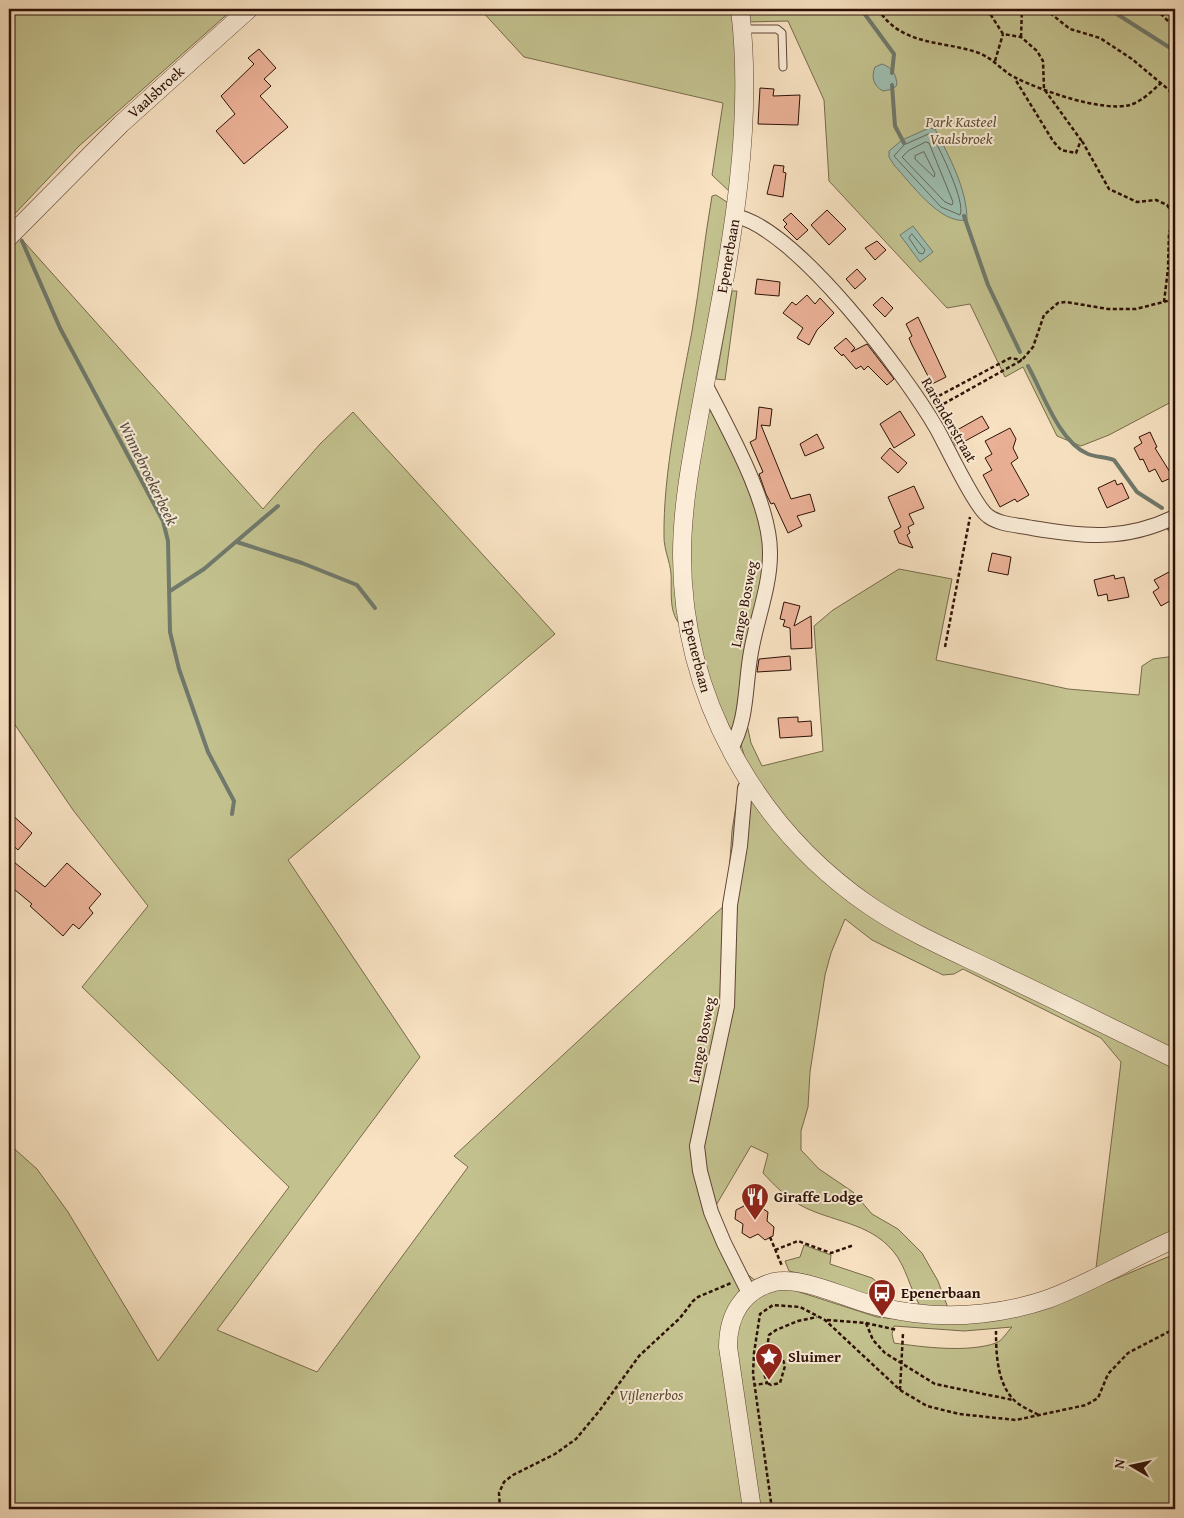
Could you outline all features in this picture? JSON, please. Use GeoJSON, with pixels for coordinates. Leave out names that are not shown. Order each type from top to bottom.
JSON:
{"type":"FeatureCollection","features":[{"type":"Feature","properties":{"kind":"street","name":"Vaalsbroek"},"geometry":{"type":"LineString","coordinates":[[9,237],[128,118],[249,9]]}},
{"type":"Feature","properties":{"kind":"street","name":"Epenerbaan"},"geometry":{"type":"LineString","coordinates":[[740,9],[745,87],[744,137],[735,216],[685,506],[682,550],[689,629],[698,672],[713,714],[730,750],[765,807],[798,845],[836,881],[871,907],[932,941],[1175,1059]]}},
{"type":"Feature","properties":{"kind":"street","name":"Rarenderstraat"},"geometry":{"type":"LineString","coordinates":[[735,216],[753,222],[770,232],[812,269],[889,358],[926,409],[982,511],[1002,523],[1083,536],[1129,533],[1175,517]]}},
{"type":"Feature","properties":{"kind":"street","name":"Lange Bosweg"},"geometry":{"type":"LineString","coordinates":[[705,384],[728,427],[761,507],[770,544],[767,584],[751,651],[743,719],[738,736],[730,750]]}},
{"type":"Feature","properties":{"kind":"street","name":"Lange Bosweg"},"geometry":{"type":"LineString","coordinates":[[746,1287],[712,1212],[702,1182],[697,1146],[727,1006],[730,905],[740,846],[743,797],[745,788],[750,784]]}},
{"type":"Feature","properties":{"kind":"street"},"geometry":{"type":"LineString","coordinates":[[752,1509],[728,1347],[730,1322],[746,1287],[787,1281],[871,1305],[910,1312],[947,1315],[980,1313],[1049,1298],[1175,1239]]}},
{"type":"Feature","properties":{"kind":"lane"},"geometry":{"type":"LineString","coordinates":[[742,29],[777,29],[782,33],[783,66]]}},
{"type":"Feature","properties":{"kind":"path"},"geometry":{"type":"LineString","coordinates":[[878,9],[885,19],[920,41],[978,53],[995,62],[1014,78],[1053,141],[1061,150],[1076,153],[1081,140]]}},
{"type":"Feature","properties":{"kind":"path"},"geometry":{"type":"LineString","coordinates":[[987,9],[1003,34],[1021,37],[1037,51],[1043,62],[1044,89],[1081,140],[1109,188],[1137,202],[1156,200],[1167,205],[1174,215],[1168,234],[1168,269],[1164,302]]}},
{"type":"Feature","properties":{"kind":"path"},"geometry":{"type":"LineString","coordinates":[[1021,37],[1022,9]]}},
{"type":"Feature","properties":{"kind":"path"},"geometry":{"type":"LineString","coordinates":[[1045,9],[1070,29],[1100,38],[1132,59],[1161,83],[1175,99]]}},
{"type":"Feature","properties":{"kind":"path"},"geometry":{"type":"LineString","coordinates":[[1156,9],[1175,28]]}},
{"type":"Feature","properties":{"kind":"path"},"geometry":{"type":"LineString","coordinates":[[995,62],[1003,34]]}},
{"type":"Feature","properties":{"kind":"path"},"geometry":{"type":"LineString","coordinates":[[1014,78],[1044,89],[1107,106],[1131,105],[1161,83]]}},
{"type":"Feature","properties":{"kind":"path"},"geometry":{"type":"LineString","coordinates":[[1168,90],[1175,88]]}},
{"type":"Feature","properties":{"kind":"path"},"geometry":{"type":"LineString","coordinates":[[1168,269],[1175,263]]}},
{"type":"Feature","properties":{"kind":"path"},"geometry":{"type":"LineString","coordinates":[[926,409],[1022,360],[1033,347],[1044,315],[1058,303],[1066,302],[1108,309],[1136,309],[1175,299]]}},
{"type":"Feature","properties":{"kind":"path"},"geometry":{"type":"LineString","coordinates":[[926,409],[1004,360],[1010,358],[1022,360]]}},
{"type":"Feature","properties":{"kind":"path"},"geometry":{"type":"LineString","coordinates":[[945,647],[975,498]]}},
{"type":"Feature","properties":{"kind":"path"},"geometry":{"type":"LineString","coordinates":[[770,1237],[787,1281]]}},
{"type":"Feature","properties":{"kind":"path"},"geometry":{"type":"LineString","coordinates":[[775,1250],[798,1241],[831,1253],[854,1245]]}},
{"type":"Feature","properties":{"kind":"path"},"geometry":{"type":"LineString","coordinates":[[500,1509],[499,1493],[504,1482],[513,1475],[555,1454],[576,1439],[600,1410],[639,1356],[680,1318],[698,1296],[746,1287]]}},
{"type":"Feature","properties":{"kind":"path"},"geometry":{"type":"LineString","coordinates":[[772,1509],[755,1385],[754,1353],[760,1314],[773,1304],[800,1307],[825,1320],[866,1323],[897,1330]]}},
{"type":"Feature","properties":{"kind":"path"},"geometry":{"type":"LineString","coordinates":[[767,1383],[763,1370],[769,1335],[798,1321],[818,1317]]}},
{"type":"Feature","properties":{"kind":"path"},"geometry":{"type":"LineString","coordinates":[[825,1320],[900,1390],[927,1406],[959,1414],[1016,1420],[1086,1405],[1098,1398],[1108,1374],[1128,1353],[1170,1331],[1175,1332]]}},
{"type":"Feature","properties":{"kind":"path"},"geometry":{"type":"LineString","coordinates":[[866,1323],[873,1340],[885,1353],[935,1384],[1014,1400],[1040,1416]]}},
{"type":"Feature","properties":{"kind":"path"},"geometry":{"type":"LineString","coordinates":[[996,1331],[1000,1372],[1006,1389],[1014,1400]]}},
{"type":"Feature","properties":{"kind":"path"},"geometry":{"type":"LineString","coordinates":[[900,1390],[903,1333]]}},
{"type":"Feature","properties":{"kind":"path"},"geometry":{"type":"LineString","coordinates":[[755,1385],[780,1383],[785,1366],[782,1357],[767,1351]]}},
{"type":"Feature","properties":{"kind":"path"},"geometry":{"type":"LineString","coordinates":[[754,1353],[766,1355]]}},
{"type":"Feature","properties":{"kind":"green space"},"geometry":{"type":"Polygon","coordinates":[[[9,9],[233,9],[79,146],[9,220],[9,9]]]}},
{"type":"Feature","properties":{"kind":"green space"},"geometry":{"type":"Polygon","coordinates":[[[480,9],[735,9],[739,52],[732,194],[712,175],[723,103],[524,57],[480,9]]]}},
{"type":"Feature","properties":{"kind":"green space","name":"Park Kasteel Vaalsbroek"},"geometry":{"type":"Polygon","coordinates":[[[745,9],[1175,9],[1175,400],[1109,435],[1081,446],[1057,436],[1023,367],[1005,377],[970,304],[947,308],[829,181],[824,100],[788,21],[747,22],[745,9]]]}},
{"type":"Feature","properties":{"kind":"green space"},"geometry":{"type":"Polygon","coordinates":[[[716,195],[730,204],[707,394],[757,505],[766,557],[737,724],[731,730],[675,615],[672,602],[671,574],[664,537],[666,487],[673,434],[695,314],[712,196],[716,195]]]}},
{"type":"Feature","properties":{"kind":"green space","name":"Vijlenerbos"},"geometry":{"type":"Polygon","coordinates":[[[17,234],[263,509],[320,444],[353,412],[555,634],[288,860],[420,1057],[217,1330],[317,1372],[468,1167],[454,1156],[727,903],[732,831],[740,780],[746,761],[740,742],[746,720],[751,743],[762,766],[823,751],[814,626],[833,610],[899,569],[952,579],[936,660],[1068,689],[1139,695],[1142,666],[1153,659],[1175,656],[1175,1234],[1096,1268],[1121,1062],[1101,1038],[963,969],[954,974],[943,975],[872,940],[845,919],[831,953],[825,975],[810,1072],[808,1107],[801,1131],[801,1150],[819,1169],[853,1192],[872,1214],[898,1229],[922,1253],[938,1281],[948,1308],[920,1306],[901,1264],[893,1251],[883,1241],[861,1228],[812,1211],[789,1198],[763,1173],[768,1154],[751,1146],[715,1207],[743,1271],[768,1290],[787,1288],[877,1317],[921,1321],[1055,1304],[1175,1254],[1175,1509],[9,1509],[9,1144],[37,1169],[68,1212],[158,1361],[289,1187],[82,987],[148,906],[73,810],[9,716],[9,243],[17,234]],[[894,1326],[892,1334],[894,1343],[945,1348],[972,1348],[998,1342],[1012,1327],[964,1331],[894,1326]]]}},
{"type":"Feature","properties":{"kind":"green space"},"geometry":{"type":"Polygon","coordinates":[[[732,291],[737,291],[725,380],[716,379],[732,291]]]}},
{"type":"Feature","properties":{"kind":"green space"},"geometry":{"type":"Polygon","coordinates":[[[804,1245],[831,1255],[830,1264],[872,1278],[881,1285],[879,1301],[811,1276],[789,1271],[785,1261],[800,1257],[804,1245]]]}},
{"type":"Feature","properties":{"kind":"water"},"geometry":{"type":"Polygon","coordinates":[[[882,64],[889,67],[895,75],[897,85],[893,89],[883,91],[875,84],[873,74],[875,67],[882,64]]]}},
{"type":"Feature","properties":{"kind":"water"},"geometry":{"type":"Polygon","coordinates":[[[929,128],[935,129],[961,185],[967,220],[957,220],[946,216],[926,201],[889,157],[889,151],[902,140],[929,128]]]}},
{"type":"Feature","properties":{"kind":"water"},"geometry":{"type":"Polygon","coordinates":[[[913,226],[933,252],[920,262],[900,235],[913,226]]]}},
{"type":"Feature","properties":{"kind":"building"},"geometry":{"type":"Polygon","coordinates":[[[259,49],[276,68],[264,79],[271,86],[260,96],[288,127],[244,164],[216,131],[235,114],[221,96],[254,64],[248,58],[259,49]]]}},
{"type":"Feature","properties":{"kind":"building"},"geometry":{"type":"Polygon","coordinates":[[[760,88],[774,89],[773,96],[800,95],[798,125],[758,124],[760,88]]]}},
{"type":"Feature","properties":{"kind":"building"},"geometry":{"type":"Polygon","coordinates":[[[774,165],[784,166],[783,172],[786,173],[783,197],[767,194],[774,165]]]}},
{"type":"Feature","properties":{"kind":"building"},"geometry":{"type":"Polygon","coordinates":[[[827,210],[846,229],[829,245],[811,225],[827,210]]]}},
{"type":"Feature","properties":{"kind":"building"},"geometry":{"type":"Polygon","coordinates":[[[791,213],[808,230],[797,240],[784,227],[787,224],[783,220],[791,213]]]}},
{"type":"Feature","properties":{"kind":"building"},"geometry":{"type":"Polygon","coordinates":[[[877,241],[886,250],[875,260],[865,248],[877,241]]]}},
{"type":"Feature","properties":{"kind":"building"},"geometry":{"type":"Polygon","coordinates":[[[857,269],[866,279],[855,289],[846,279],[857,269]]]}},
{"type":"Feature","properties":{"kind":"building"},"geometry":{"type":"Polygon","coordinates":[[[757,279],[780,282],[779,296],[755,294],[757,279]]]}},
{"type":"Feature","properties":{"kind":"building"},"geometry":{"type":"Polygon","coordinates":[[[807,295],[815,304],[820,298],[834,313],[817,330],[809,345],[797,338],[803,328],[783,313],[792,302],[796,305],[807,295]]]}},
{"type":"Feature","properties":{"kind":"building"},"geometry":{"type":"Polygon","coordinates":[[[882,297],[893,308],[885,317],[873,305],[882,297]]]}},
{"type":"Feature","properties":{"kind":"building"},"geometry":{"type":"Polygon","coordinates":[[[918,317],[946,377],[932,384],[912,345],[909,338],[912,336],[906,324],[918,317]]]}},
{"type":"Feature","properties":{"kind":"building"},"geometry":{"type":"Polygon","coordinates":[[[846,338],[855,348],[851,352],[867,344],[894,379],[887,385],[868,366],[864,370],[861,366],[856,369],[843,354],[842,356],[834,348],[846,338]]]}},
{"type":"Feature","properties":{"kind":"building"},"geometry":{"type":"Polygon","coordinates":[[[759,407],[772,409],[770,426],[761,425],[791,499],[810,494],[815,511],[797,516],[802,526],[788,533],[774,503],[771,504],[766,494],[759,474],[763,472],[750,442],[756,439],[759,407]]]}},
{"type":"Feature","properties":{"kind":"building"},"geometry":{"type":"Polygon","coordinates":[[[900,411],[915,435],[894,448],[880,424],[900,411]]]}},
{"type":"Feature","properties":{"kind":"building"},"geometry":{"type":"Polygon","coordinates":[[[982,416],[989,428],[956,446],[950,434],[982,416]]]}},
{"type":"Feature","properties":{"kind":"building"},"geometry":{"type":"Polygon","coordinates":[[[1010,428],[1016,439],[1013,448],[1018,458],[1011,463],[1029,495],[1017,502],[1015,499],[1000,507],[983,475],[992,470],[985,458],[992,454],[985,441],[1010,428]]]}},
{"type":"Feature","properties":{"kind":"building"},"geometry":{"type":"Polygon","coordinates":[[[1150,432],[1157,447],[1155,448],[1173,477],[1162,482],[1155,469],[1149,472],[1143,459],[1140,460],[1134,448],[1142,443],[1139,437],[1150,432]]]}},
{"type":"Feature","properties":{"kind":"building"},"geometry":{"type":"Polygon","coordinates":[[[817,434],[824,448],[805,456],[800,444],[817,434]]]}},
{"type":"Feature","properties":{"kind":"building"},"geometry":{"type":"Polygon","coordinates":[[[890,448],[907,463],[898,473],[881,458],[890,448]]]}},
{"type":"Feature","properties":{"kind":"building"},"geometry":{"type":"Polygon","coordinates":[[[1115,480],[1117,485],[1122,483],[1129,498],[1107,508],[1098,488],[1115,480]]]}},
{"type":"Feature","properties":{"kind":"building"},"geometry":{"type":"Polygon","coordinates":[[[914,486],[924,508],[909,514],[914,524],[908,527],[910,533],[907,535],[913,548],[899,543],[894,531],[901,527],[888,497],[914,486]]]}},
{"type":"Feature","properties":{"kind":"building"},"geometry":{"type":"Polygon","coordinates":[[[992,553],[1011,557],[1008,575],[988,571],[992,553]]]}},
{"type":"Feature","properties":{"kind":"building"},"geometry":{"type":"Polygon","coordinates":[[[1169,572],[1175,583],[1169,588],[1175,598],[1161,606],[1153,592],[1159,588],[1154,580],[1169,572]]]}},
{"type":"Feature","properties":{"kind":"building"},"geometry":{"type":"Polygon","coordinates":[[[1114,575],[1115,579],[1124,577],[1129,597],[1108,601],[1107,594],[1098,596],[1094,580],[1114,575]]]}},
{"type":"Feature","properties":{"kind":"building"},"geometry":{"type":"Polygon","coordinates":[[[784,602],[800,606],[794,626],[811,616],[812,648],[791,649],[790,628],[783,626],[785,620],[780,619],[784,602]]]}},
{"type":"Feature","properties":{"kind":"building"},"geometry":{"type":"Polygon","coordinates":[[[790,656],[791,670],[757,672],[759,659],[790,656]]]}},
{"type":"Feature","properties":{"kind":"building"},"geometry":{"type":"Polygon","coordinates":[[[798,717],[798,722],[811,721],[812,736],[780,738],[778,718],[798,717]]]}},
{"type":"Feature","properties":{"kind":"building"},"geometry":{"type":"Polygon","coordinates":[[[9,812],[32,833],[18,850],[9,842],[9,812]]]}},
{"type":"Feature","properties":{"kind":"building"},"geometry":{"type":"Polygon","coordinates":[[[9,858],[45,887],[67,863],[101,894],[89,908],[93,913],[79,929],[73,924],[63,936],[30,906],[32,904],[9,885],[9,858]]]}},
{"type":"Feature","properties":{"kind":"building"},"geometry":{"type":"Polygon","coordinates":[[[753,1193],[761,1198],[760,1207],[768,1212],[767,1221],[774,1227],[773,1236],[765,1240],[758,1234],[750,1238],[742,1233],[743,1224],[735,1219],[736,1210],[744,1206],[745,1197],[753,1193]]]}},
{"type":"Feature","properties":{"kind":"waterway"},"geometry":{"type":"LineString","coordinates":[[861,9],[894,54],[892,73]]}},
{"type":"Feature","properties":{"kind":"waterway"},"geometry":{"type":"LineString","coordinates":[[1109,9],[1175,51]]}},
{"type":"Feature","properties":{"kind":"waterway"},"geometry":{"type":"LineString","coordinates":[[892,85],[895,126],[904,143]]}},
{"type":"Feature","properties":{"kind":"waterway"},"geometry":{"type":"LineString","coordinates":[[964,216],[988,285],[1020,352]]}},
{"type":"Feature","properties":{"kind":"waterway","name":"Winnebroekerbeek"},"geometry":{"type":"LineString","coordinates":[[22,241],[60,328],[163,521],[168,541],[170,632],[179,669],[208,752],[234,801],[232,814]]}},
{"type":"Feature","properties":{"kind":"waterway"},"geometry":{"type":"LineString","coordinates":[[1028,366],[1053,416],[1068,439],[1088,454],[1114,460],[1137,492],[1162,508]]}},
{"type":"Feature","properties":{"kind":"waterway"},"geometry":{"type":"LineString","coordinates":[[170,591],[204,569],[278,506]]}},
{"type":"Feature","properties":{"kind":"waterway"},"geometry":{"type":"LineString","coordinates":[[1169,529],[1175,534]]}},
{"type":"Feature","properties":{"kind":"waterway"},"geometry":{"type":"LineString","coordinates":[[237,542],[302,563],[357,585],[375,608]]}},
{"type":"Feature","properties":{"kind":"place","name":"Giraffe Lodge"},"geometry":{"type":"Point","coordinates":[755,1221]}},
{"type":"Feature","properties":{"kind":"place","name":"Epenerbaan"},"geometry":{"type":"Point","coordinates":[882,1317]}},
{"type":"Feature","properties":{"kind":"place","name":"Sluimer"},"geometry":{"type":"Point","coordinates":[769,1381]}}]}
